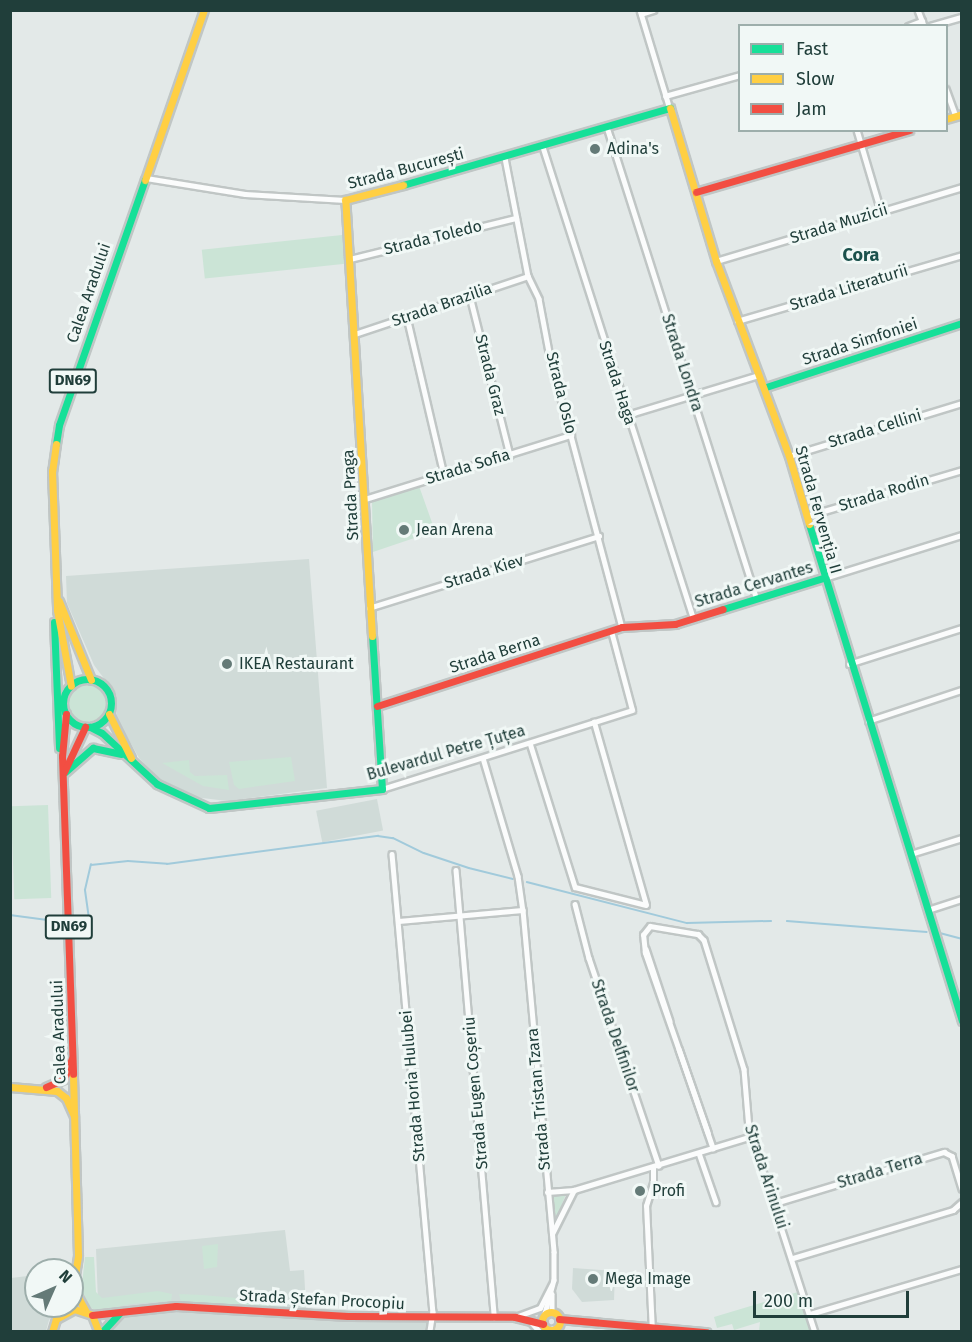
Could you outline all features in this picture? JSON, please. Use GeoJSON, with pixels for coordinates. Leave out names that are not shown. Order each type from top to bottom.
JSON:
{"type":"FeatureCollection","features":[{"type":"Feature","properties":{"kind":"street","name":"Calea Aradului"},"geometry":{"type":"LineString","coordinates":[[71,686],[58,626],[52,471],[59,425],[143,178],[204,10]]}},
{"type":"Feature","properties":{"kind":"street"},"geometry":{"type":"LineString","coordinates":[[641,12],[653,10]]}},
{"type":"Feature","properties":{"kind":"street"},"geometry":{"type":"LineString","coordinates":[[918,10],[923,23]]}},
{"type":"Feature","properties":{"kind":"street","name":"Strada Fervenția II"},"geometry":{"type":"LineString","coordinates":[[641,12],[716,261],[737,321],[766,387],[789,456],[849,664],[961,1017]]}},
{"type":"Feature","properties":{"kind":"street"},"geometry":{"type":"LineString","coordinates":[[937,24],[962,17]]}},
{"type":"Feature","properties":{"kind":"street"},"geometry":{"type":"LineString","coordinates":[[665,96],[738,76]]}},
{"type":"Feature","properties":{"kind":"street"},"geometry":{"type":"LineString","coordinates":[[948,93],[959,115]]}},
{"type":"Feature","properties":{"kind":"street","name":"Strada București"},"geometry":{"type":"LineString","coordinates":[[143,178],[245,194],[345,200],[543,147],[669,106]]}},
{"type":"Feature","properties":{"kind":"street","name":"Strada Londra"},"geometry":{"type":"LineString","coordinates":[[607,127],[757,599]]}},
{"type":"Feature","properties":{"kind":"street"},"geometry":{"type":"LineString","coordinates":[[858,132],[881,211]]}},
{"type":"Feature","properties":{"kind":"street"},"geometry":{"type":"LineString","coordinates":[[696,192],[903,132]]}},
{"type":"Feature","properties":{"kind":"street","name":"Strada Haga"},"geometry":{"type":"LineString","coordinates":[[543,147],[693,618]]}},
{"type":"Feature","properties":{"kind":"street","name":"Strada Oslo"},"geometry":{"type":"LineString","coordinates":[[504,158],[528,276],[539,299],[571,435],[622,627]]}},
{"type":"Feature","properties":{"kind":"street","name":"Strada Muzicii"},"geometry":{"type":"LineString","coordinates":[[716,261],[962,187]]}},
{"type":"Feature","properties":{"kind":"street","name":"Strada Praga"},"geometry":{"type":"LineString","coordinates":[[345,200],[382,789]]}},
{"type":"Feature","properties":{"kind":"street","name":"Strada Toledo"},"geometry":{"type":"LineString","coordinates":[[350,259],[516,218]]}},
{"type":"Feature","properties":{"kind":"street","name":"Strada Literaturii"},"geometry":{"type":"LineString","coordinates":[[737,321],[962,255]]}},
{"type":"Feature","properties":{"kind":"street","name":"Strada Brazilia"},"geometry":{"type":"LineString","coordinates":[[355,334],[528,276]]}},
{"type":"Feature","properties":{"kind":"street","name":"Strada Graz"},"geometry":{"type":"LineString","coordinates":[[470,296],[510,455]]}},
{"type":"Feature","properties":{"kind":"street"},"geometry":{"type":"LineString","coordinates":[[407,317],[444,474]]}},
{"type":"Feature","properties":{"kind":"street","name":"Strada Simfoniei"},"geometry":{"type":"LineString","coordinates":[[766,387],[962,323]]}},
{"type":"Feature","properties":{"kind":"street"},"geometry":{"type":"LineString","coordinates":[[627,415],[759,375]]}},
{"type":"Feature","properties":{"kind":"street","name":"Strada Cellini"},"geometry":{"type":"LineString","coordinates":[[789,456],[962,403]]}},
{"type":"Feature","properties":{"kind":"street","name":"Strada Sofia"},"geometry":{"type":"LineString","coordinates":[[365,499],[571,435]]}},
{"type":"Feature","properties":{"kind":"street","name":"Strada Rodin"},"geometry":{"type":"LineString","coordinates":[[807,516],[962,470]]}},
{"type":"Feature","properties":{"kind":"street","name":"Strada Cervantes"},"geometry":{"type":"LineString","coordinates":[[622,627],[655,628],[693,618],[962,535]]}},
{"type":"Feature","properties":{"kind":"street","name":"Strada Kiev"},"geometry":{"type":"LineString","coordinates":[[369,608],[599,536]]}},
{"type":"Feature","properties":{"kind":"street","name":"Calea Aradului"},"geometry":{"type":"LineString","coordinates":[[57,594],[91,680]]}},
{"type":"Feature","properties":{"kind":"street","name":"DN69"},"geometry":{"type":"LineString","coordinates":[[57,594],[53,610],[59,762],[64,774]]}},
{"type":"Feature","properties":{"kind":"street","name":"Strada Berna"},"geometry":{"type":"LineString","coordinates":[[377,706],[622,627]]}},
{"type":"Feature","properties":{"kind":"street"},"geometry":{"type":"LineString","coordinates":[[849,664],[962,628]]}},
{"type":"Feature","properties":{"kind":"street","name":"Bulevardul Petre Țuțea"},"geometry":{"type":"LineString","coordinates":[[87,727],[102,733],[164,788],[209,808],[382,789],[633,709],[611,631]]}},
{"type":"Feature","properties":{"kind":"street"},"geometry":{"type":"LineString","coordinates":[[71,686],[91,680]]}},
{"type":"Feature","properties":{"kind":"street","name":"DN69"},"geometry":{"type":"LineString","coordinates":[[91,680],[107,690],[111,699],[109,714]]}},
{"type":"Feature","properties":{"kind":"street","name":"DN69"},"geometry":{"type":"LineString","coordinates":[[66,714],[63,702],[71,686]]}},
{"type":"Feature","properties":{"kind":"street"},"geometry":{"type":"LineString","coordinates":[[868,722],[962,690]]}},
{"type":"Feature","properties":{"kind":"street","name":"Calea Aradului"},"geometry":{"type":"LineString","coordinates":[[66,714],[64,774],[78,1258]]}},
{"type":"Feature","properties":{"kind":"street"},"geometry":{"type":"LineString","coordinates":[[66,714],[87,727],[109,714]]}},
{"type":"Feature","properties":{"kind":"street","name":"Bulevardul Petre Țuțea"},"geometry":{"type":"LineString","coordinates":[[109,714],[132,760]]}},
{"type":"Feature","properties":{"kind":"street"},"geometry":{"type":"LineString","coordinates":[[530,743],[577,889],[646,905],[594,722]]}},
{"type":"Feature","properties":{"kind":"street","name":"Calea Aradului"},"geometry":{"type":"LineString","coordinates":[[64,774],[87,727]]}},
{"type":"Feature","properties":{"kind":"street"},"geometry":{"type":"LineString","coordinates":[[64,774],[82,753],[93,748],[107,748],[132,760]]}},
{"type":"Feature","properties":{"kind":"street","name":"Strada Tristan Tzara"},"geometry":{"type":"LineString","coordinates":[[483,758],[518,876],[523,910],[552,1234],[554,1280],[548,1324]]}},
{"type":"Feature","properties":{"kind":"street"},"geometry":{"type":"LineString","coordinates":[[911,854],[962,838]]}},
{"type":"Feature","properties":{"kind":"street","name":"Strada Horia Hulubei"},"geometry":{"type":"LineString","coordinates":[[392,854],[432,1318],[430,1332]]}},
{"type":"Feature","properties":{"kind":"street","name":"Strada Eugen Coșeriu"},"geometry":{"type":"LineString","coordinates":[[456,870],[494,1317]]}},
{"type":"Feature","properties":{"kind":"street"},"geometry":{"type":"LineString","coordinates":[[928,910],[962,899]]}},
{"type":"Feature","properties":{"kind":"street","name":"Strada Delfinilor"},"geometry":{"type":"LineString","coordinates":[[575,904],[589,957],[659,1166]]}},
{"type":"Feature","properties":{"kind":"street"},"geometry":{"type":"LineString","coordinates":[[398,921],[523,910]]}},
{"type":"Feature","properties":{"kind":"street","name":"Strada Arinului"},"geometry":{"type":"LineString","coordinates":[[713,1148],[646,949],[643,935],[648,927],[703,937],[744,1069],[746,1114],[752,1136],[815,1332]]}},
{"type":"Feature","properties":{"kind":"street"},"geometry":{"type":"LineString","coordinates":[[44,1088],[64,1079],[73,1055]]}},
{"type":"Feature","properties":{"kind":"street"},"geometry":{"type":"LineString","coordinates":[[10,1087],[44,1088],[62,1094],[75,1118]]}},
{"type":"Feature","properties":{"kind":"street"},"geometry":{"type":"LineString","coordinates":[[547,1192],[574,1190],[653,1168],[752,1136]]}},
{"type":"Feature","properties":{"kind":"street","name":"Strada Terra"},"geometry":{"type":"LineString","coordinates":[[775,1203],[944,1152],[952,1156],[962,1188]]}},
{"type":"Feature","properties":{"kind":"street"},"geometry":{"type":"LineString","coordinates":[[699,1153],[716,1202]]}},
{"type":"Feature","properties":{"kind":"street"},"geometry":{"type":"LineString","coordinates":[[652,1329],[646,1206],[653,1183],[653,1168]]}},
{"type":"Feature","properties":{"kind":"street"},"geometry":{"type":"LineString","coordinates":[[552,1234],[574,1190]]}},
{"type":"Feature","properties":{"kind":"street"},"geometry":{"type":"LineString","coordinates":[[793,1258],[953,1210],[962,1202]]}},
{"type":"Feature","properties":{"kind":"street"},"geometry":{"type":"LineString","coordinates":[[810,1314],[960,1269]]}},
{"type":"Feature","properties":{"kind":"street"},"geometry":{"type":"LineString","coordinates":[[515,1317],[540,1308],[554,1280]]}},
{"type":"Feature","properties":{"kind":"street","name":"Calea Aradului"},"geometry":{"type":"LineString","coordinates":[[84,1306],[89,1313]]}},
{"type":"Feature","properties":{"kind":"street","name":"Strada Ștefan Procopiu"},"geometry":{"type":"LineString","coordinates":[[84,1312],[121,1312],[176,1306],[432,1318],[515,1317],[548,1324]]}},
{"type":"Feature","properties":{"kind":"street"},"geometry":{"type":"LineString","coordinates":[[101,1332],[121,1312]]}},
{"type":"Feature","properties":{"kind":"street","name":"DN69"},"geometry":{"type":"LineString","coordinates":[[89,1313],[101,1332]]}},
{"type":"Feature","properties":{"kind":"street"},"geometry":{"type":"LineString","coordinates":[[515,1317],[532,1323],[548,1324],[570,1320],[706,1332]]}},
{"type":"Feature","properties":{"kind":"street"},"geometry":{"type":"LineString","coordinates":[[52,1332],[60,1318]]}},
{"type":"Feature","properties":{"kind":"shaded area"},"geometry":{"type":"Polygon","coordinates":[[[309,559],[327,788],[227,801],[194,797],[159,780],[139,758],[116,717],[117,696],[94,665],[67,603],[66,576],[309,559]]]}},
{"type":"Feature","properties":{"kind":"shaded area"},"geometry":{"type":"Polygon","coordinates":[[[377,799],[383,830],[322,842],[316,811],[377,799]]]}},
{"type":"Feature","properties":{"kind":"shaded area"},"geometry":{"type":"Polygon","coordinates":[[[285,1230],[290,1271],[304,1270],[306,1308],[428,1314],[429,1331],[109,1331],[98,1302],[96,1249],[285,1230]]]}},
{"type":"Feature","properties":{"kind":"shaded area"},"geometry":{"type":"Polygon","coordinates":[[[573,1268],[615,1271],[614,1300],[582,1302],[572,1289],[573,1268]]]}},
{"type":"Feature","properties":{"kind":"shaded area"},"geometry":{"type":"Polygon","coordinates":[[[24,1276],[24,1318],[51,1318],[46,1331],[11,1331],[11,1278],[24,1276]]]}},
{"type":"Feature","properties":{"kind":"green space"},"geometry":{"type":"Polygon","coordinates":[[[342,235],[345,264],[205,279],[202,250],[342,235]]]}},
{"type":"Feature","properties":{"kind":"green space"},"geometry":{"type":"Polygon","coordinates":[[[419,486],[435,531],[373,552],[372,502],[419,486]]]}},
{"type":"Feature","properties":{"kind":"green space"},"geometry":{"type":"Polygon","coordinates":[[[87,684],[101,689],[106,703],[101,717],[87,722],[73,717],[68,703],[73,689],[87,684]]]}},
{"type":"Feature","properties":{"kind":"green space"},"geometry":{"type":"Polygon","coordinates":[[[291,757],[295,781],[239,789],[234,785],[229,762],[291,757]]]}},
{"type":"Feature","properties":{"kind":"green space"},"geometry":{"type":"Polygon","coordinates":[[[189,760],[190,772],[195,776],[227,775],[229,790],[203,786],[162,763],[189,760]]]}},
{"type":"Feature","properties":{"kind":"green space"},"geometry":{"type":"Polygon","coordinates":[[[48,805],[51,898],[14,899],[11,806],[48,805]]]}},
{"type":"Feature","properties":{"kind":"green space"},"geometry":{"type":"Polygon","coordinates":[[[566,1194],[555,1222],[551,1196],[566,1194]]]}},
{"type":"Feature","properties":{"kind":"green space"},"geometry":{"type":"Polygon","coordinates":[[[218,1244],[217,1267],[204,1269],[202,1246],[218,1244]]]}},
{"type":"Feature","properties":{"kind":"green space"},"geometry":{"type":"Polygon","coordinates":[[[85,1257],[94,1257],[96,1292],[102,1298],[158,1291],[172,1294],[171,1301],[130,1304],[100,1311],[90,1308],[84,1298],[85,1257]]]}},
{"type":"Feature","properties":{"kind":"green space"},"geometry":{"type":"Polygon","coordinates":[[[798,1292],[810,1331],[759,1331],[760,1322],[734,1330],[732,1324],[717,1328],[714,1317],[798,1292]]]}},
{"type":"Feature","properties":{"kind":"green space"},"geometry":{"type":"Polygon","coordinates":[[[179,1294],[280,1302],[277,1307],[181,1302],[179,1294]]]}},
{"type":"Feature","properties":{"kind":"waterway"},"geometry":{"type":"LineString","coordinates":[[78,921],[89,919],[85,890],[91,865],[128,861],[167,864],[378,836],[393,838],[424,853],[469,868],[513,879]]}},
{"type":"Feature","properties":{"kind":"waterway"},"geometry":{"type":"LineString","coordinates":[[527,882],[687,923],[771,921]]}},
{"type":"Feature","properties":{"kind":"waterway"},"geometry":{"type":"LineString","coordinates":[[10,915],[55,921]]}},
{"type":"Feature","properties":{"kind":"waterway"},"geometry":{"type":"LineString","coordinates":[[787,921],[927,932]]}},
{"type":"Feature","properties":{"kind":"waterway"},"geometry":{"type":"LineString","coordinates":[[940,933],[962,939]]}},
{"type":"Feature","properties":{"kind":"traffic: fast"},"geometry":{"type":"LineString","coordinates":[[403,185],[670,108]]}},
{"type":"Feature","properties":{"kind":"traffic: fast"},"geometry":{"type":"LineString","coordinates":[[56,444],[59,425],[145,180]]}},
{"type":"Feature","properties":{"kind":"traffic: fast"},"geometry":{"type":"LineString","coordinates":[[766,387],[962,323]]}},
{"type":"Feature","properties":{"kind":"traffic: fast"},"geometry":{"type":"LineString","coordinates":[[809,524],[962,1021]]}},
{"type":"Feature","properties":{"kind":"traffic: fast"},"geometry":{"type":"LineString","coordinates":[[723,609],[823,578]]}},
{"type":"Feature","properties":{"kind":"traffic: fast"},"geometry":{"type":"LineString","coordinates":[[54,622],[59,748]]}},
{"type":"Feature","properties":{"kind":"traffic: fast"},"geometry":{"type":"LineString","coordinates":[[90,727],[102,733],[157,784],[209,808],[382,789],[372,636]]}},
{"type":"Feature","properties":{"kind":"traffic: fast"},"geometry":{"type":"LineString","coordinates":[[87,679],[104,686],[111,703],[104,720],[87,727],[70,720],[63,703],[70,686],[87,679]]}},
{"type":"Feature","properties":{"kind":"traffic: fast"},"geometry":{"type":"LineString","coordinates":[[65,772],[93,748],[121,754]]}},
{"type":"Feature","properties":{"kind":"traffic: fast"},"geometry":{"type":"LineString","coordinates":[[102,1332],[119,1314]]}},
{"type":"Feature","properties":{"kind":"traffic: slow"},"geometry":{"type":"LineString","coordinates":[[145,180],[204,10]]}},
{"type":"Feature","properties":{"kind":"traffic: slow"},"geometry":{"type":"LineString","coordinates":[[670,108],[716,261],[789,456],[809,524]]}},
{"type":"Feature","properties":{"kind":"traffic: slow"},"geometry":{"type":"LineString","coordinates":[[948,118],[962,114]]}},
{"type":"Feature","properties":{"kind":"traffic: slow"},"geometry":{"type":"LineString","coordinates":[[372,636],[345,200],[403,185]]}},
{"type":"Feature","properties":{"kind":"traffic: slow"},"geometry":{"type":"LineString","coordinates":[[56,444],[52,471],[57,610],[71,686]]}},
{"type":"Feature","properties":{"kind":"traffic: slow"},"geometry":{"type":"LineString","coordinates":[[59,601],[91,680]]}},
{"type":"Feature","properties":{"kind":"traffic: slow"},"geometry":{"type":"LineString","coordinates":[[109,714],[131,758]]}},
{"type":"Feature","properties":{"kind":"traffic: slow"},"geometry":{"type":"LineString","coordinates":[[73,1074],[78,1258]]}},
{"type":"Feature","properties":{"kind":"traffic: slow"},"geometry":{"type":"LineString","coordinates":[[10,1087],[57,1091],[66,1098],[74,1116]]}},
{"type":"Feature","properties":{"kind":"traffic: slow"},"geometry":{"type":"LineString","coordinates":[[84,1308],[86,1312]]}},
{"type":"Feature","properties":{"kind":"traffic: slow"},"geometry":{"type":"LineString","coordinates":[[52,1332],[56,1319],[74,1309],[92,1315],[99,1332]]}},
{"type":"Feature","properties":{"kind":"traffic: slow"},"geometry":{"type":"LineString","coordinates":[[551,1312],[557,1315],[560,1321],[557,1327],[551,1330],[545,1327],[542,1321],[545,1315],[551,1312]]}},
{"type":"Feature","properties":{"kind":"traffic: jam"},"geometry":{"type":"LineString","coordinates":[[696,192],[902,132]]}},
{"type":"Feature","properties":{"kind":"traffic: jam"},"geometry":{"type":"LineString","coordinates":[[377,706],[622,627],[675,624],[723,609]]}},
{"type":"Feature","properties":{"kind":"traffic: jam"},"geometry":{"type":"LineString","coordinates":[[66,714],[62,756],[73,1074]]}},
{"type":"Feature","properties":{"kind":"traffic: jam"},"geometry":{"type":"LineString","coordinates":[[64,772],[85,727]]}},
{"type":"Feature","properties":{"kind":"traffic: jam"},"geometry":{"type":"LineString","coordinates":[[46,1087],[64,1079],[72,1058]]}},
{"type":"Feature","properties":{"kind":"traffic: jam"},"geometry":{"type":"LineString","coordinates":[[92,1315],[176,1306],[348,1316],[515,1317],[543,1324]]}},
{"type":"Feature","properties":{"kind":"traffic: jam"},"geometry":{"type":"LineString","coordinates":[[559,1319],[706,1332]]}},
{"type":"Feature","properties":{"kind":"place","name":"Adina's"},"geometry":{"type":"Point","coordinates":[595,149]}},
{"type":"Feature","properties":{"kind":"place","name":"Jean Arena"},"geometry":{"type":"Point","coordinates":[404,530]}},
{"type":"Feature","properties":{"kind":"place","name":"IKEA Restaurant"},"geometry":{"type":"Point","coordinates":[227,664]}},
{"type":"Feature","properties":{"kind":"place","name":"Profi"},"geometry":{"type":"Point","coordinates":[640,1191]}},
{"type":"Feature","properties":{"kind":"place","name":"Mega Image"},"geometry":{"type":"Point","coordinates":[593,1279]}},
{"type":"Feature","properties":{"kind":"district","name":"Cora"},"geometry":{"type":"Point","coordinates":[861,255]}}]}
